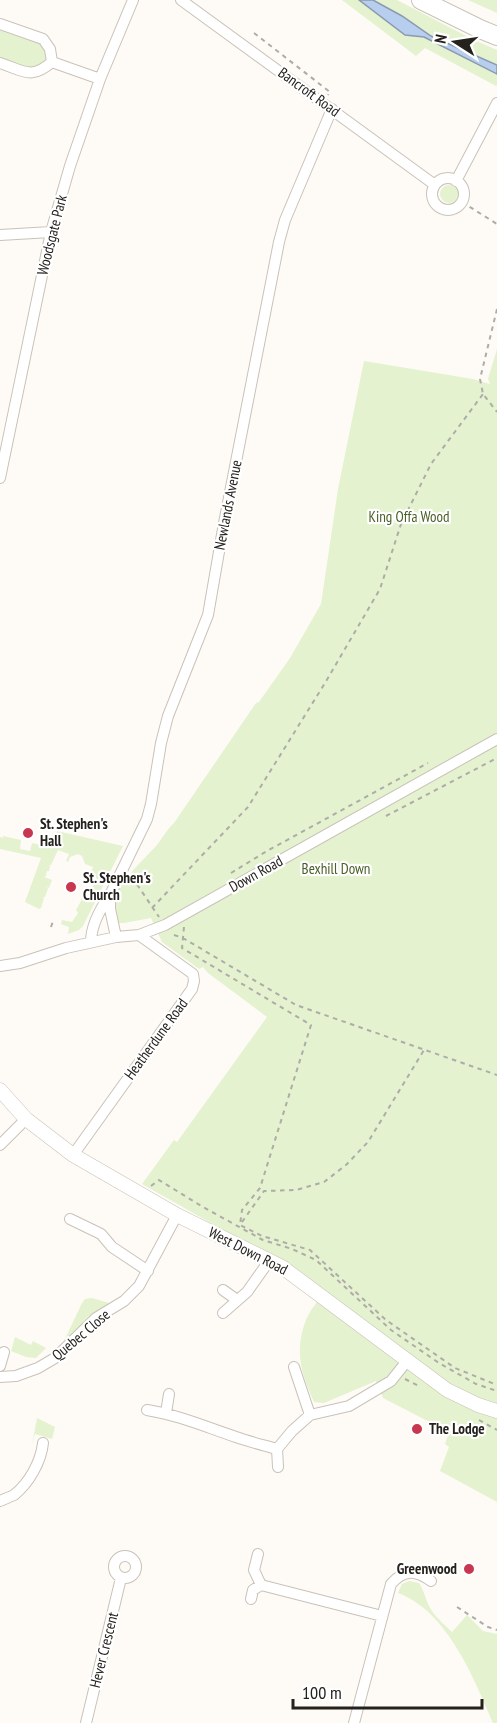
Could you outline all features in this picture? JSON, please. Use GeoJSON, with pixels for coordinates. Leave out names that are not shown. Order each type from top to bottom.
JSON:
{"type":"FeatureCollection","features":[{"type":"Feature","properties":{"kind":"main road"},"geometry":{"type":"LineString","coordinates":[[421,0],[497,36]]}},
{"type":"Feature","properties":{"kind":"street","name":"Woodsgate Park"},"geometry":{"type":"LineString","coordinates":[[0,477],[51,232],[70,166],[100,79],[133,0]]}},
{"type":"Feature","properties":{"kind":"street","name":"Bancroft Road"},"geometry":{"type":"LineString","coordinates":[[182,0],[435,185]]}},
{"type":"Feature","properties":{"kind":"street"},"geometry":{"type":"LineString","coordinates":[[0,24],[43,39],[50,49],[52,62]]}},
{"type":"Feature","properties":{"kind":"street"},"geometry":{"type":"LineString","coordinates":[[52,62],[100,79]]}},
{"type":"Feature","properties":{"kind":"street"},"geometry":{"type":"LineString","coordinates":[[0,63],[32,74],[42,71],[52,62]]}},
{"type":"Feature","properties":{"kind":"street"},"geometry":{"type":"LineString","coordinates":[[456,181],[497,103]]}},
{"type":"Feature","properties":{"kind":"street","name":"Newlands Avenue"},"geometry":{"type":"LineString","coordinates":[[92,942],[91,931],[102,906],[125,866],[147,819],[152,804],[161,742],[168,716],[208,615],[279,242],[285,220],[328,106]]}},
{"type":"Feature","properties":{"kind":"street"},"geometry":{"type":"LineString","coordinates":[[445,179],[456,181],[463,188],[462,202],[456,208],[443,209],[433,199],[435,185],[445,179]]}},
{"type":"Feature","properties":{"kind":"street"},"geometry":{"type":"LineString","coordinates":[[0,235],[51,232]]}},
{"type":"Feature","properties":{"kind":"street","name":"Down Road"},"geometry":{"type":"LineString","coordinates":[[0,966],[20,963],[92,942],[139,935],[165,925],[497,739]]}},
{"type":"Feature","properties":{"kind":"street"},"geometry":{"type":"LineString","coordinates":[[110,895],[110,909],[116,937]]}},
{"type":"Feature","properties":{"kind":"street","name":"Heatherdune Road"},"geometry":{"type":"LineString","coordinates":[[73,1155],[192,989],[193,974],[139,935]]}},
{"type":"Feature","properties":{"kind":"street","name":"West Down Road"},"geometry":{"type":"LineString","coordinates":[[0,1090],[26,1119],[73,1155],[177,1215],[282,1267],[447,1390],[478,1405],[497,1411]]}},
{"type":"Feature","properties":{"kind":"street"},"geometry":{"type":"LineString","coordinates":[[0,1145],[26,1119]]}},
{"type":"Feature","properties":{"kind":"street","name":"Quebec Close"},"geometry":{"type":"LineString","coordinates":[[0,1377],[16,1376],[38,1368],[55,1358],[96,1318],[124,1301],[139,1286],[177,1215]]}},
{"type":"Feature","properties":{"kind":"street"},"geometry":{"type":"LineString","coordinates":[[70,1219],[101,1234],[111,1246],[148,1271]]}},
{"type":"Feature","properties":{"kind":"street"},"geometry":{"type":"LineString","coordinates":[[223,1313],[247,1292],[269,1261]]}},
{"type":"Feature","properties":{"kind":"street"},"geometry":{"type":"LineString","coordinates":[[223,1290],[237,1300]]}},
{"type":"Feature","properties":{"kind":"street"},"geometry":{"type":"LineString","coordinates":[[0,1366],[4,1352]]}},
{"type":"Feature","properties":{"kind":"street"},"geometry":{"type":"LineString","coordinates":[[278,1467],[277,1449],[310,1415],[349,1406],[391,1382],[407,1361]]}},
{"type":"Feature","properties":{"kind":"street"},"geometry":{"type":"LineString","coordinates":[[294,1366],[310,1415]]}},
{"type":"Feature","properties":{"kind":"street"},"geometry":{"type":"LineString","coordinates":[[166,1413],[170,1394]]}},
{"type":"Feature","properties":{"kind":"street"},"geometry":{"type":"LineString","coordinates":[[147,1410],[166,1413],[277,1449]]}},
{"type":"Feature","properties":{"kind":"street"},"geometry":{"type":"LineString","coordinates":[[0,1501],[14,1494],[34,1472],[46,1450]]}},
{"type":"Feature","properties":{"kind":"street"},"geometry":{"type":"LineString","coordinates":[[258,1554],[254,1570],[261,1585]]}},
{"type":"Feature","properties":{"kind":"street"},"geometry":{"type":"LineString","coordinates":[[354,1723],[391,1584],[396,1578],[411,1572],[421,1574],[431,1581]]}},
{"type":"Feature","properties":{"kind":"street","name":"Hever Crescent"},"geometry":{"type":"LineString","coordinates":[[86,1723],[121,1578]]}},
{"type":"Feature","properties":{"kind":"street"},"geometry":{"type":"LineString","coordinates":[[251,1599],[253,1590],[261,1585],[382,1616]]}},
{"type":"Feature","properties":{"kind":"path"},"geometry":{"type":"LineString","coordinates":[[254,33],[330,92],[328,106]]}},
{"type":"Feature","properties":{"kind":"path"},"geometry":{"type":"LineString","coordinates":[[462,202],[497,224]]}},
{"type":"Feature","properties":{"kind":"path"},"geometry":{"type":"LineString","coordinates":[[497,309],[480,379],[483,394],[497,412]]}},
{"type":"Feature","properties":{"kind":"path"},"geometry":{"type":"LineString","coordinates":[[152,908],[248,807],[380,589],[401,524],[431,464],[483,394]]}},
{"type":"Feature","properties":{"kind":"path"},"geometry":{"type":"LineString","coordinates":[[382,818],[497,758]]}},
{"type":"Feature","properties":{"kind":"path"},"geometry":{"type":"LineString","coordinates":[[228,875],[267,851],[436,759]]}},
{"type":"Feature","properties":{"kind":"path"},"geometry":{"type":"LineString","coordinates":[[125,866],[170,933],[183,938],[296,1005],[497,1075]]}},
{"type":"Feature","properties":{"kind":"path"},"geometry":{"type":"LineString","coordinates":[[51,927],[53,921]]}},
{"type":"Feature","properties":{"kind":"path"},"geometry":{"type":"LineString","coordinates":[[184,921],[182,948],[311,1025],[260,1188],[242,1210],[239,1226]]}},
{"type":"Feature","properties":{"kind":"path"},"geometry":{"type":"LineString","coordinates":[[239,1226],[264,1191],[296,1190],[324,1182],[346,1165],[368,1142],[424,1050]]}},
{"type":"Feature","properties":{"kind":"path"},"geometry":{"type":"LineString","coordinates":[[239,1226],[262,1236],[310,1250],[386,1320],[454,1368],[497,1385]]}},
{"type":"Feature","properties":{"kind":"path"},"geometry":{"type":"LineString","coordinates":[[457,1606],[488,1628],[497,1630]]}},
{"type":"Feature","properties":{"kind":"green space"},"geometry":{"type":"Polygon","coordinates":[[[342,0],[397,0],[497,50],[497,85],[425,48],[416,56],[342,0]]]}},
{"type":"Feature","properties":{"kind":"green space"},"geometry":{"type":"Polygon","coordinates":[[[468,0],[497,0],[497,13],[468,0]]]}},
{"type":"Feature","properties":{"kind":"green space"},"geometry":{"type":"Polygon","coordinates":[[[0,29],[42,43],[46,50],[46,60],[33,70],[0,58],[0,29]]]}},
{"type":"Feature","properties":{"kind":"green space"},"geometry":{"type":"Polygon","coordinates":[[[445,185],[453,185],[458,190],[456,201],[445,203],[440,198],[440,190],[445,185]]]}},
{"type":"Feature","properties":{"kind":"green space","name":"Bexhill Down"},"geometry":{"type":"Polygon","coordinates":[[[497,349],[497,1502],[440,1471],[449,1447],[445,1444],[449,1432],[383,1398],[376,1381],[324,1403],[314,1402],[303,1372],[300,1342],[308,1316],[324,1292],[294,1270],[142,1184],[174,1140],[177,1142],[267,1017],[203,967],[199,969],[162,942],[151,918],[117,923],[115,909],[123,883],[174,823],[256,703],[290,658],[321,604],[338,489],[364,361],[473,379],[490,384],[488,379],[497,349]]]}},
{"type":"Feature","properties":{"kind":"green space"},"geometry":{"type":"Polygon","coordinates":[[[57,831],[123,846],[83,926],[68,934],[69,927],[61,924],[62,920],[72,922],[78,913],[76,910],[83,893],[91,895],[96,878],[90,875],[93,867],[85,864],[82,856],[78,854],[70,857],[68,862],[66,861],[69,854],[58,850],[44,877],[52,880],[39,909],[25,902],[41,858],[0,849],[0,837],[3,838],[3,836],[21,840],[20,849],[30,851],[32,843],[49,847],[50,843],[54,844],[57,831]]]}},
{"type":"Feature","properties":{"kind":"green space"},"geometry":{"type":"Polygon","coordinates":[[[92,1298],[109,1303],[87,1318],[63,1346],[82,1303],[85,1299],[92,1298]]]}},
{"type":"Feature","properties":{"kind":"green space"},"geometry":{"type":"Polygon","coordinates":[[[15,1337],[31,1345],[33,1341],[46,1348],[36,1358],[26,1357],[11,1351],[15,1337]]]}},
{"type":"Feature","properties":{"kind":"green space"},"geometry":{"type":"Polygon","coordinates":[[[37,1418],[55,1427],[52,1439],[35,1434],[32,1445],[37,1418]]]}},
{"type":"Feature","properties":{"kind":"green space"},"geometry":{"type":"Polygon","coordinates":[[[409,1581],[419,1583],[431,1610],[452,1632],[467,1615],[483,1631],[497,1634],[497,1723],[493,1723],[468,1667],[445,1630],[415,1602],[398,1593],[402,1584],[409,1581]]]}},
{"type":"Feature","properties":{"kind":"water"},"geometry":{"type":"Polygon","coordinates":[[[359,0],[373,0],[431,36],[497,65],[497,74],[424,37],[405,35],[359,0]]]}},
{"type":"Feature","properties":{"kind":"place","name":"St. Stephen's Hall"},"geometry":{"type":"Point","coordinates":[28,833]}},
{"type":"Feature","properties":{"kind":"place","name":"St. Stephen's Church"},"geometry":{"type":"Point","coordinates":[71,887]}},
{"type":"Feature","properties":{"kind":"place","name":"The Lodge"},"geometry":{"type":"Point","coordinates":[417,1429]}},
{"type":"Feature","properties":{"kind":"place","name":"Greenwood"},"geometry":{"type":"Point","coordinates":[469,1569]}},
{"type":"Feature","properties":{"kind":"park label","name":"King Offa Wood"},"geometry":{"type":"Point","coordinates":[409,517]}}]}
